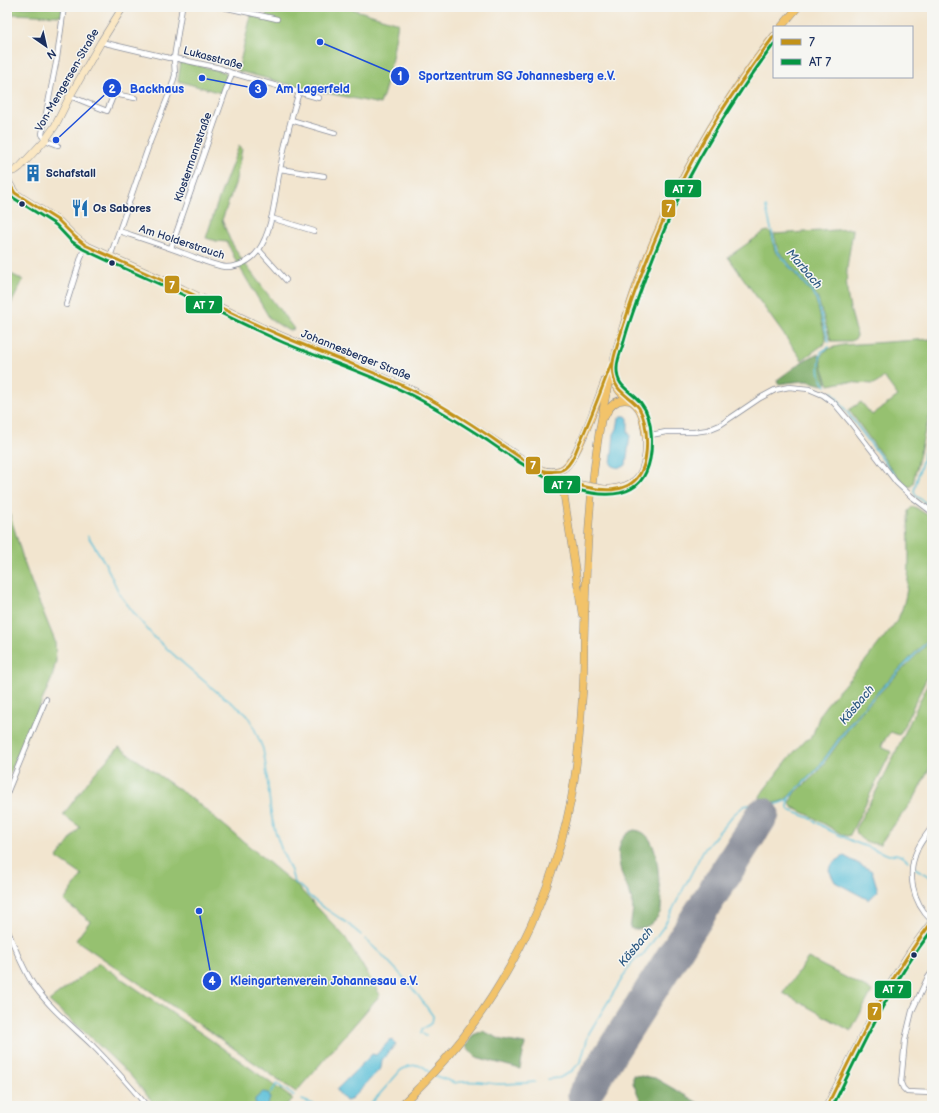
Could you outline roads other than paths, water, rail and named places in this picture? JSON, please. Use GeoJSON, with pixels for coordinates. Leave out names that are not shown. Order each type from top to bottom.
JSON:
{"type":"FeatureCollection","features":[{"type":"Feature","properties":{"kind":"main road"},"geometry":{"type":"LineString","coordinates":[[783,26],[798,7]]}},
{"type":"Feature","properties":{"kind":"main road"},"geometry":{"type":"LineString","coordinates":[[540,470],[549,472],[559,470],[564,468],[570,462],[586,430],[616,351],[641,272],[677,190],[717,117],[743,77],[773,37]]}},
{"type":"Feature","properties":{"kind":"main road"},"geometry":{"type":"LineString","coordinates":[[400,1106],[440,1065],[468,1031],[497,988],[523,943],[541,902],[555,861],[567,816],[575,772],[583,698],[584,641],[591,500],[600,428],[616,351]]}},
{"type":"Feature","properties":{"kind":"main road"},"geometry":{"type":"LineString","coordinates":[[612,370],[618,388],[634,403],[639,410],[646,436]]}},
{"type":"Feature","properties":{"kind":"main road"},"geometry":{"type":"LineString","coordinates":[[600,428],[607,410],[613,404],[624,400],[634,403]]}},
{"type":"Feature","properties":{"kind":"main road"},"geometry":{"type":"LineString","coordinates":[[550,474],[561,487],[564,495],[583,618],[584,641]]}},
{"type":"Feature","properties":{"kind":"street"},"geometry":{"type":"LineString","coordinates":[[58,145],[45,140],[42,134],[57,58],[64,7]]}},
{"type":"Feature","properties":{"kind":"street","name":"Von-Mengersen-Straße"},"geometry":{"type":"LineString","coordinates":[[7,175],[20,167],[45,140],[55,126],[70,96],[123,7]]}},
{"type":"Feature","properties":{"kind":"street"},"geometry":{"type":"LineString","coordinates":[[110,257],[150,142],[171,89],[175,75],[174,58],[182,7]]}},
{"type":"Feature","properties":{"kind":"street"},"geometry":{"type":"LineString","coordinates":[[222,7],[277,19]]}},
{"type":"Feature","properties":{"kind":"street","name":"Lukasstraße"},"geometry":{"type":"LineString","coordinates":[[101,42],[220,68],[319,98]]}},
{"type":"Feature","properties":{"kind":"street","name":"Klostermannstraße"},"geometry":{"type":"LineString","coordinates":[[171,248],[232,72]]}},
{"type":"Feature","properties":{"kind":"street","name":"Am Holderstrauch"},"geometry":{"type":"LineString","coordinates":[[119,231],[225,267],[241,264],[254,256],[265,238],[271,218],[280,169],[299,92]]}},
{"type":"Feature","properties":{"kind":"street"},"geometry":{"type":"LineString","coordinates":[[70,96],[107,111],[114,94],[135,98]]}},
{"type":"Feature","properties":{"kind":"street"},"geometry":{"type":"LineString","coordinates":[[291,120],[335,133]]}},
{"type":"Feature","properties":{"kind":"street"},"geometry":{"type":"LineString","coordinates":[[280,169],[324,176]]}},
{"type":"Feature","properties":{"kind":"street","name":"Johannesberger Straße"},"geometry":{"type":"LineString","coordinates":[[7,175],[9,183],[15,193],[59,221],[85,245],[183,289],[263,328],[416,392],[477,428],[540,470],[576,484],[604,489],[623,487],[629,485],[637,478],[642,470],[646,458],[646,436]]}},
{"type":"Feature","properties":{"kind":"street"},"geometry":{"type":"LineString","coordinates":[[271,218],[314,231]]}},
{"type":"Feature","properties":{"kind":"street"},"geometry":{"type":"LineString","coordinates":[[66,305],[85,245]]}},
{"type":"Feature","properties":{"kind":"street"},"geometry":{"type":"LineString","coordinates":[[259,250],[286,280]]}},
{"type":"Feature","properties":{"kind":"street"},"geometry":{"type":"LineString","coordinates":[[646,436],[666,432],[694,432],[708,430],[720,425],[760,398],[775,390],[789,387],[809,389],[823,395],[834,403],[896,482],[932,512]]}},
{"type":"Feature","properties":{"kind":"street"},"geometry":{"type":"LineString","coordinates":[[7,793],[46,699]]}},
{"type":"Feature","properties":{"kind":"street"},"geometry":{"type":"LineString","coordinates":[[827,1106],[846,1067],[906,959],[931,923],[922,911],[916,898],[912,886],[912,878],[913,864],[917,850],[932,827]]}},
{"type":"Feature","properties":{"kind":"street"},"geometry":{"type":"LineString","coordinates":[[7,929],[33,985],[54,1010],[92,1045],[118,1072],[147,1106]]}},
{"type":"Feature","properties":{"kind":"street"},"geometry":{"type":"LineString","coordinates":[[932,972],[927,979],[912,1011],[905,1040],[901,1082],[903,1088],[907,1092],[932,1093]]}},
{"type":"Feature","properties":{"kind":"water"},"geometry":{"type":"Polygon","coordinates":[[[621,416],[626,416],[628,418],[628,432],[630,435],[626,465],[618,468],[611,464],[614,434],[621,416]]]}},
{"type":"Feature","properties":{"kind":"water"},"geometry":{"type":"Polygon","coordinates":[[[844,856],[872,871],[878,891],[869,900],[835,882],[829,870],[833,863],[844,856]]]}},
{"type":"Feature","properties":{"kind":"water"},"geometry":{"type":"Polygon","coordinates":[[[391,1039],[396,1044],[382,1060],[381,1068],[350,1100],[346,1101],[337,1089],[372,1054],[376,1055],[391,1039]]]}},
{"type":"Feature","properties":{"kind":"water"},"geometry":{"type":"Polygon","coordinates":[[[263,1092],[268,1093],[270,1098],[268,1104],[266,1106],[257,1106],[255,1099],[263,1092]]]}},
{"type":"Feature","properties":{"kind":"waterway","name":"Marbach"},"geometry":{"type":"LineString","coordinates":[[766,207],[776,250],[816,297],[829,342]]}},
{"type":"Feature","properties":{"kind":"waterway","name":"Marbach"},"geometry":{"type":"LineString","coordinates":[[826,386],[821,378],[819,366],[821,352],[829,347]]}},
{"type":"Feature","properties":{"kind":"waterway","name":"Marbach"},"geometry":{"type":"LineString","coordinates":[[832,392],[892,472],[908,490]]}},
{"type":"Feature","properties":{"kind":"waterway"},"geometry":{"type":"LineString","coordinates":[[932,424],[914,491],[916,496],[932,507]]}},
{"type":"Feature","properties":{"kind":"waterway"},"geometry":{"type":"LineString","coordinates":[[88,536],[105,563],[120,595],[154,637],[217,692],[247,715],[263,749],[271,814],[275,831],[294,882],[306,891],[308,895],[320,905],[347,923],[361,935]]}},
{"type":"Feature","properties":{"kind":"waterway","name":"Käsbach"},"geometry":{"type":"LineString","coordinates":[[758,803],[777,804],[789,798],[817,770],[862,709],[932,637]]}},
{"type":"Feature","properties":{"kind":"waterway"},"geometry":{"type":"LineString","coordinates":[[789,798],[789,810],[810,818],[829,830],[854,842],[889,855],[896,854],[902,856],[908,861]]}},
{"type":"Feature","properties":{"kind":"waterway","name":"Käsbach"},"geometry":{"type":"LineString","coordinates":[[548,1079],[559,1078],[567,1074],[572,1071],[581,1061],[589,1033],[633,961],[642,956],[664,926],[703,851],[734,814],[744,806],[753,804]]}},
{"type":"Feature","properties":{"kind":"waterway"},"geometry":{"type":"LineString","coordinates":[[915,868],[932,878]]}},
{"type":"Feature","properties":{"kind":"waterway"},"geometry":{"type":"LineString","coordinates":[[365,939],[384,956],[401,975],[433,1016],[431,1023],[422,1029],[421,1033]]}},
{"type":"Feature","properties":{"kind":"waterway","name":"Käsbach"},"geometry":{"type":"LineString","coordinates":[[369,1106],[401,1070],[409,1066],[417,1065],[424,1067],[430,1073]]}},
{"type":"Feature","properties":{"kind":"waterway","name":"Käsbach"},"geometry":{"type":"LineString","coordinates":[[433,1075],[455,1083],[470,1081],[498,1084],[535,1082]]}},
{"type":"Feature","properties":{"kind":"waterway"},"geometry":{"type":"LineString","coordinates":[[269,1095],[277,1084],[294,1096]]}},
{"type":"Feature","properties":{"kind":"waterway"},"geometry":{"type":"LineString","coordinates":[[302,1100],[318,1106]]}},
{"type":"Feature","properties":{"kind":"place","name":"Sportzentrum SG Johannesberg e.V."},"geometry":{"type":"Point","coordinates":[320,42]}},
{"type":"Feature","properties":{"kind":"place","name":"Am Lagerfeld"},"geometry":{"type":"Point","coordinates":[202,78]}},
{"type":"Feature","properties":{"kind":"place","name":"Backhaus"},"geometry":{"type":"Point","coordinates":[56,140]}},
{"type":"Feature","properties":{"kind":"place","name":"Schafstall"},"geometry":{"type":"Point","coordinates":[33,173]}},
{"type":"Feature","properties":{"kind":"place","name":"Os Sabores"},"geometry":{"type":"Point","coordinates":[80,208]}},
{"type":"Feature","properties":{"kind":"place","name":"Kleingartenverein Johannesau e.V."},"geometry":{"type":"Point","coordinates":[199,911]}}]}
